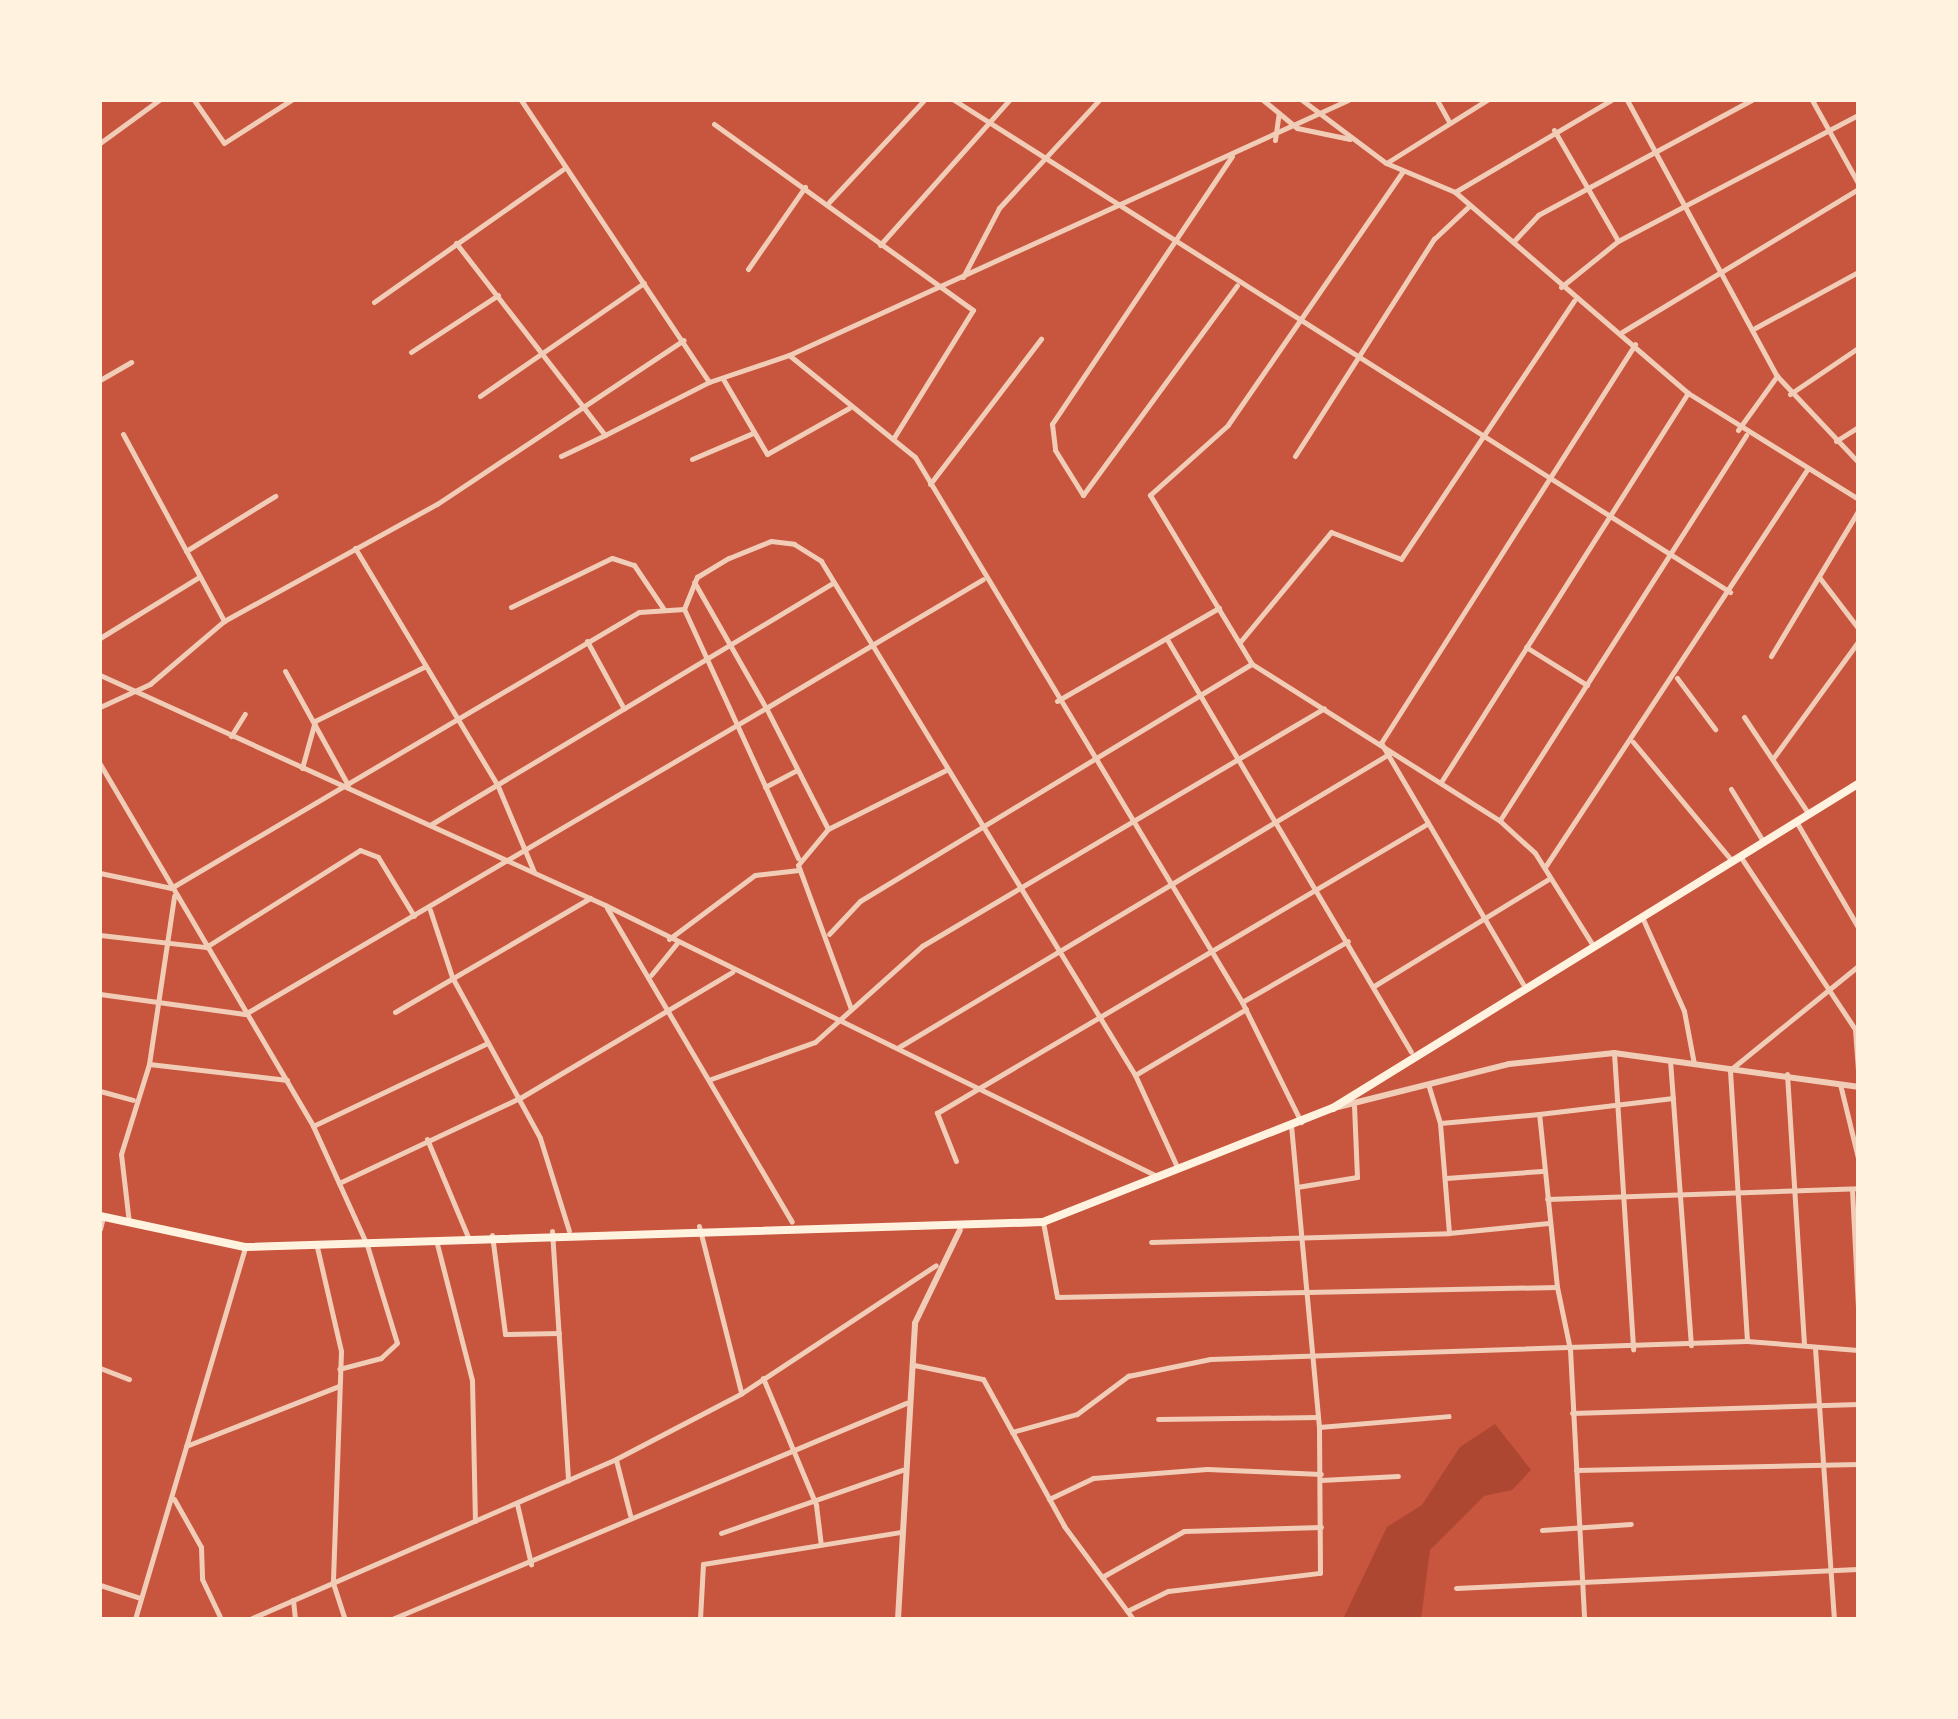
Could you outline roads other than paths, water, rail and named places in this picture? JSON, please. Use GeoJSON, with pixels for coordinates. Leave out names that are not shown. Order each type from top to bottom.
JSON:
{"type":"FeatureCollection","features":[{"type":"Feature","properties":{"kind":"highway"},"geometry":{"type":"LineString","coordinates":[[101,1217],[245,1247],[367,1245],[552,1231],[792,1222],[960,1230],[1043,1222],[1179,1172],[1333,1108],[1411,1052],[1858,784]]}},
{"type":"Feature","properties":{"kind":"street"},"geometry":{"type":"LineString","coordinates":[[100,143],[159,100]]}},
{"type":"Feature","properties":{"kind":"street"},"geometry":{"type":"LineString","coordinates":[[194,100],[224,143],[292,100]]}},
{"type":"Feature","properties":{"kind":"street"},"geometry":{"type":"LineString","coordinates":[[521,100],[563,169],[684,340],[709,382]]}},
{"type":"Feature","properties":{"kind":"street"},"geometry":{"type":"LineString","coordinates":[[829,202],[924,100]]}},
{"type":"Feature","properties":{"kind":"street"},"geometry":{"type":"LineString","coordinates":[[954,100],[1052,160],[1237,285],[1358,354],[1730,592]]}},
{"type":"Feature","properties":{"kind":"street"},"geometry":{"type":"LineString","coordinates":[[880,246],[1009,100]]}},
{"type":"Feature","properties":{"kind":"street"},"geometry":{"type":"LineString","coordinates":[[963,276],[999,208],[1052,160],[1099,100]]}},
{"type":"Feature","properties":{"kind":"street"},"geometry":{"type":"LineString","coordinates":[[1264,100],[1298,128],[1353,139]]}},
{"type":"Feature","properties":{"kind":"street"},"geometry":{"type":"LineString","coordinates":[[1276,140],[1277,110],[1284,100]]}},
{"type":"Feature","properties":{"kind":"street"},"geometry":{"type":"LineString","coordinates":[[1302,100],[1386,163],[1455,192],[1574,301],[1635,344],[1688,393],[1746,435],[1858,499]]}},
{"type":"Feature","properties":{"kind":"street"},"geometry":{"type":"LineString","coordinates":[[561,456],[709,382],[789,355],[1232,156],[1276,140],[1348,100]]}},
{"type":"Feature","properties":{"kind":"street"},"geometry":{"type":"LineString","coordinates":[[1437,100],[1449,122]]}},
{"type":"Feature","properties":{"kind":"street"},"geometry":{"type":"LineString","coordinates":[[1386,163],[1487,100]]}},
{"type":"Feature","properties":{"kind":"street"},"geometry":{"type":"LineString","coordinates":[[1455,192],[1554,130],[1611,100]]}},
{"type":"Feature","properties":{"kind":"street"},"geometry":{"type":"LineString","coordinates":[[1627,100],[1778,376],[1790,394],[1858,462]]}},
{"type":"Feature","properties":{"kind":"street"},"geometry":{"type":"LineString","coordinates":[[1513,242],[1538,215],[1585,196],[1752,100]]}},
{"type":"Feature","properties":{"kind":"street"},"geometry":{"type":"LineString","coordinates":[[1621,333],[1858,186],[1812,100]]}},
{"type":"Feature","properties":{"kind":"street"},"geometry":{"type":"LineString","coordinates":[[1561,287],[1618,241],[1858,115]]}},
{"type":"Feature","properties":{"kind":"street"},"geometry":{"type":"LineString","coordinates":[[714,124],[829,202],[880,246],[943,288],[972,314],[892,440]]}},
{"type":"Feature","properties":{"kind":"street"},"geometry":{"type":"LineString","coordinates":[[1554,130],[1585,196],[1618,241]]}},
{"type":"Feature","properties":{"kind":"street"},"geometry":{"type":"LineString","coordinates":[[1232,156],[1178,246],[1048,434],[1083,495],[1237,285]]}},
{"type":"Feature","properties":{"kind":"street"},"geometry":{"type":"LineString","coordinates":[[374,302],[563,169]]}},
{"type":"Feature","properties":{"kind":"street"},"geometry":{"type":"LineString","coordinates":[[1403,170],[1228,425],[1150,494],[1252,664],[1500,821],[1544,868],[1592,944]]}},
{"type":"Feature","properties":{"kind":"street"},"geometry":{"type":"LineString","coordinates":[[748,269],[805,186]]}},
{"type":"Feature","properties":{"kind":"street"},"geometry":{"type":"LineString","coordinates":[[1295,456],[1434,240],[1468,206]]}},
{"type":"Feature","properties":{"kind":"street"},"geometry":{"type":"LineString","coordinates":[[456,243],[588,408],[604,435]]}},
{"type":"Feature","properties":{"kind":"street"},"geometry":{"type":"LineString","coordinates":[[1754,328],[1858,272]]}},
{"type":"Feature","properties":{"kind":"street"},"geometry":{"type":"LineString","coordinates":[[480,396],[644,283]]}},
{"type":"Feature","properties":{"kind":"street"},"geometry":{"type":"LineString","coordinates":[[411,352],[498,295]]}},
{"type":"Feature","properties":{"kind":"street"},"geometry":{"type":"LineString","coordinates":[[1240,642],[1331,532],[1401,558],[1488,437],[1574,301]]}},
{"type":"Feature","properties":{"kind":"street"},"geometry":{"type":"LineString","coordinates":[[930,484],[1042,339]]}},
{"type":"Feature","properties":{"kind":"street"},"geometry":{"type":"LineString","coordinates":[[100,707],[135,691],[224,622],[356,548],[588,408],[684,340]]}},
{"type":"Feature","properties":{"kind":"street"},"geometry":{"type":"LineString","coordinates":[[1382,743],[1548,475],[1635,344]]}},
{"type":"Feature","properties":{"kind":"street"},"geometry":{"type":"LineString","coordinates":[[1790,394],[1858,348]]}},
{"type":"Feature","properties":{"kind":"street"},"geometry":{"type":"LineString","coordinates":[[789,355],[892,440],[930,484],[1131,828],[1244,1005],[1302,1122]]}},
{"type":"Feature","properties":{"kind":"street"},"geometry":{"type":"LineString","coordinates":[[100,380],[131,362]]}},
{"type":"Feature","properties":{"kind":"street"},"geometry":{"type":"LineString","coordinates":[[1738,430],[1778,376]]}},
{"type":"Feature","properties":{"kind":"street"},"geometry":{"type":"LineString","coordinates":[[722,378],[752,433],[771,454],[849,408]]}},
{"type":"Feature","properties":{"kind":"street"},"geometry":{"type":"LineString","coordinates":[[1440,782],[1688,393]]}},
{"type":"Feature","properties":{"kind":"street"},"geometry":{"type":"LineString","coordinates":[[1836,442],[1858,426]]}},
{"type":"Feature","properties":{"kind":"street"},"geometry":{"type":"LineString","coordinates":[[692,459],[752,433]]}},
{"type":"Feature","properties":{"kind":"street"},"geometry":{"type":"LineString","coordinates":[[123,434],[224,622]]}},
{"type":"Feature","properties":{"kind":"street"},"geometry":{"type":"LineString","coordinates":[[1500,821],[1746,435]]}},
{"type":"Feature","properties":{"kind":"street"},"geometry":{"type":"LineString","coordinates":[[1544,868],[1677,678],[1807,470]]}},
{"type":"Feature","properties":{"kind":"street"},"geometry":{"type":"LineString","coordinates":[[186,551],[275,496]]}},
{"type":"Feature","properties":{"kind":"street"},"geometry":{"type":"LineString","coordinates":[[1771,656],[1858,511]]}},
{"type":"Feature","properties":{"kind":"street"},"geometry":{"type":"LineString","coordinates":[[851,1009],[829,934],[798,858],[704,663],[684,610],[694,582],[771,541],[808,550],[834,582],[1134,1074],[1179,1172]]}},
{"type":"Feature","properties":{"kind":"street"},"geometry":{"type":"LineString","coordinates":[[356,548],[424,667],[498,784],[530,846],[534,872]]}},
{"type":"Feature","properties":{"kind":"street"},"geometry":{"type":"LineString","coordinates":[[511,608],[612,558],[634,565],[663,608]]}},
{"type":"Feature","properties":{"kind":"street"},"geometry":{"type":"LineString","coordinates":[[100,638],[200,576]]}},
{"type":"Feature","properties":{"kind":"street"},"geometry":{"type":"LineString","coordinates":[[1820,577],[1856,618],[1858,628]]}},
{"type":"Feature","properties":{"kind":"street"},"geometry":{"type":"LineString","coordinates":[[100,994],[159,1006],[245,1014],[984,579]]}},
{"type":"Feature","properties":{"kind":"street"},"geometry":{"type":"LineString","coordinates":[[694,582],[726,650],[766,708],[828,830]]}},
{"type":"Feature","properties":{"kind":"street"},"geometry":{"type":"LineString","coordinates":[[430,824],[834,582]]}},
{"type":"Feature","properties":{"kind":"street"},"geometry":{"type":"LineString","coordinates":[[100,873],[172,892],[588,641],[663,608],[684,610]]}},
{"type":"Feature","properties":{"kind":"street"},"geometry":{"type":"LineString","coordinates":[[1056,702],[1168,641],[1218,608]]}},
{"type":"Feature","properties":{"kind":"street"},"geometry":{"type":"LineString","coordinates":[[588,641],[624,710]]}},
{"type":"Feature","properties":{"kind":"street"},"geometry":{"type":"LineString","coordinates":[[1168,641],[1318,887],[1411,1052]]}},
{"type":"Feature","properties":{"kind":"street"},"geometry":{"type":"LineString","coordinates":[[1774,757],[1858,642]]}},
{"type":"Feature","properties":{"kind":"street"},"geometry":{"type":"LineString","coordinates":[[1526,647],[1587,686]]}},
{"type":"Feature","properties":{"kind":"street"},"geometry":{"type":"LineString","coordinates":[[829,934],[860,901],[980,826],[1094,765],[1252,664]]}},
{"type":"Feature","properties":{"kind":"street"},"geometry":{"type":"LineString","coordinates":[[302,768],[315,721],[424,667]]}},
{"type":"Feature","properties":{"kind":"street"},"geometry":{"type":"LineString","coordinates":[[285,671],[348,784]]}},
{"type":"Feature","properties":{"kind":"street"},"geometry":{"type":"LineString","coordinates":[[100,675],[302,768],[348,784],[605,905],[733,972],[979,1085],[1162,1178]]}},
{"type":"Feature","properties":{"kind":"street"},"geometry":{"type":"LineString","coordinates":[[1677,678],[1715,729]]}},
{"type":"Feature","properties":{"kind":"street"},"geometry":{"type":"LineString","coordinates":[[710,1079],[788,1054],[840,1023],[922,946],[1131,828],[1324,708]]}},
{"type":"Feature","properties":{"kind":"street"},"geometry":{"type":"LineString","coordinates":[[231,736],[245,714]]}},
{"type":"Feature","properties":{"kind":"street"},"geometry":{"type":"LineString","coordinates":[[1744,717],[1808,813]]}},
{"type":"Feature","properties":{"kind":"street"},"geometry":{"type":"LineString","coordinates":[[1633,742],[1736,858],[1829,989],[1855,1029],[1858,1070]]}},
{"type":"Feature","properties":{"kind":"street"},"geometry":{"type":"LineString","coordinates":[[1382,743],[1523,984]]}},
{"type":"Feature","properties":{"kind":"street"},"geometry":{"type":"LineString","coordinates":[[899,1047],[1060,955],[1389,754]]}},
{"type":"Feature","properties":{"kind":"street"},"geometry":{"type":"LineString","coordinates":[[100,764],[172,892],[314,1126],[367,1245],[397,1343],[381,1358],[340,1369]]}},
{"type":"Feature","properties":{"kind":"street"},"geometry":{"type":"LineString","coordinates":[[765,786],[797,770]]}},
{"type":"Feature","properties":{"kind":"street"},"geometry":{"type":"LineString","coordinates":[[798,858],[828,830],[946,770]]}},
{"type":"Feature","properties":{"kind":"street"},"geometry":{"type":"LineString","coordinates":[[1731,789],[1763,841]]}},
{"type":"Feature","properties":{"kind":"street"},"geometry":{"type":"LineString","coordinates":[[1796,820],[1858,927]]}},
{"type":"Feature","properties":{"kind":"street"},"geometry":{"type":"LineString","coordinates":[[956,1161],[936,1114],[1207,946],[1427,824]]}},
{"type":"Feature","properties":{"kind":"street"},"geometry":{"type":"LineString","coordinates":[[100,935],[206,947],[360,850],[378,857],[414,916]]}},
{"type":"Feature","properties":{"kind":"street"},"geometry":{"type":"LineString","coordinates":[[670,938],[755,875],[800,870]]}},
{"type":"Feature","properties":{"kind":"street"},"geometry":{"type":"LineString","coordinates":[[1374,986],[1550,878]]}},
{"type":"Feature","properties":{"kind":"street"},"geometry":{"type":"LineString","coordinates":[[130,1226],[120,1168],[133,1100],[148,1064],[159,1006],[172,892]]}},
{"type":"Feature","properties":{"kind":"street"},"geometry":{"type":"LineString","coordinates":[[396,1012],[590,898]]}},
{"type":"Feature","properties":{"kind":"street"},"geometry":{"type":"LineString","coordinates":[[605,905],[651,975],[792,1222]]}},
{"type":"Feature","properties":{"kind":"street"},"geometry":{"type":"LineString","coordinates":[[429,909],[452,977],[486,1044],[520,1098],[569,1232]]}},
{"type":"Feature","properties":{"kind":"street"},"geometry":{"type":"LineString","coordinates":[[1641,915],[1684,1011],[1694,1064]]}},
{"type":"Feature","properties":{"kind":"street"},"geometry":{"type":"LineString","coordinates":[[1134,1074],[1348,941]]}},
{"type":"Feature","properties":{"kind":"street"},"geometry":{"type":"LineString","coordinates":[[651,975],[677,943]]}},
{"type":"Feature","properties":{"kind":"street"},"geometry":{"type":"LineString","coordinates":[[1730,1070],[1858,966]]}},
{"type":"Feature","properties":{"kind":"street"},"geometry":{"type":"LineString","coordinates":[[339,1183],[520,1098],[670,1013],[733,972]]}},
{"type":"Feature","properties":{"kind":"street"},"geometry":{"type":"LineString","coordinates":[[314,1126],[486,1044]]}},
{"type":"Feature","properties":{"kind":"street"},"geometry":{"type":"LineString","coordinates":[[1333,1108],[1354,1106],[1509,1064],[1614,1053],[1858,1086]]}},
{"type":"Feature","properties":{"kind":"street"},"geometry":{"type":"LineString","coordinates":[[1614,1053],[1633,1349]]}},
{"type":"Feature","properties":{"kind":"street"},"geometry":{"type":"LineString","coordinates":[[1670,1060],[1691,1345]]}},
{"type":"Feature","properties":{"kind":"street"},"geometry":{"type":"LineString","coordinates":[[148,1064],[287,1080]]}},
{"type":"Feature","properties":{"kind":"street"},"geometry":{"type":"LineString","coordinates":[[1730,1070],[1747,1341]]}},
{"type":"Feature","properties":{"kind":"street"},"geometry":{"type":"LineString","coordinates":[[1787,1074],[1804,1343]]}},
{"type":"Feature","properties":{"kind":"street"},"geometry":{"type":"LineString","coordinates":[[1840,1083],[1858,1158]]}},
{"type":"Feature","properties":{"kind":"street"},"geometry":{"type":"LineString","coordinates":[[1429,1086],[1440,1123],[1448,1232]]}},
{"type":"Feature","properties":{"kind":"street"},"geometry":{"type":"LineString","coordinates":[[100,1091],[133,1100]]}},
{"type":"Feature","properties":{"kind":"street"},"geometry":{"type":"LineString","coordinates":[[1440,1123],[1672,1098]]}},
{"type":"Feature","properties":{"kind":"street"},"geometry":{"type":"LineString","coordinates":[[1296,1187],[1357,1177],[1354,1106]]}},
{"type":"Feature","properties":{"kind":"street"},"geometry":{"type":"LineString","coordinates":[[1539,1114],[1557,1287],[1570,1349],[1584,1619]]}},
{"type":"Feature","properties":{"kind":"street"},"geometry":{"type":"LineString","coordinates":[[1127,1611],[1168,1591],[1310,1581],[1323,1564],[1319,1427],[1291,1127]]}},
{"type":"Feature","properties":{"kind":"street"},"geometry":{"type":"LineString","coordinates":[[427,1139],[468,1237]]}},
{"type":"Feature","properties":{"kind":"street"},"geometry":{"type":"LineString","coordinates":[[1446,1178],[1544,1171]]}},
{"type":"Feature","properties":{"kind":"street"},"geometry":{"type":"LineString","coordinates":[[1547,1198],[1736,1189],[1855,1189],[1858,1308]]}},
{"type":"Feature","properties":{"kind":"street"},"geometry":{"type":"LineString","coordinates":[[100,1230],[101,1217]]}},
{"type":"Feature","properties":{"kind":"street"},"geometry":{"type":"LineString","coordinates":[[1043,1222],[1056,1297],[1307,1296],[1557,1287]]}},
{"type":"Feature","properties":{"kind":"street"},"geometry":{"type":"LineString","coordinates":[[1151,1242],[1448,1232],[1550,1223]]}},
{"type":"Feature","properties":{"kind":"street"},"geometry":{"type":"LineString","coordinates":[[700,1226],[742,1393]]}},
{"type":"Feature","properties":{"kind":"street"},"geometry":{"type":"LineString","coordinates":[[898,1619],[902,1470],[910,1364],[936,1266],[960,1230]]}},
{"type":"Feature","properties":{"kind":"street"},"geometry":{"type":"LineString","coordinates":[[552,1231],[568,1480]]}},
{"type":"Feature","properties":{"kind":"street"},"geometry":{"type":"LineString","coordinates":[[492,1235],[505,1334],[559,1333]]}},
{"type":"Feature","properties":{"kind":"street"},"geometry":{"type":"LineString","coordinates":[[436,1240],[472,1380],[476,1522]]}},
{"type":"Feature","properties":{"kind":"street"},"geometry":{"type":"LineString","coordinates":[[135,1619],[245,1247]]}},
{"type":"Feature","properties":{"kind":"street"},"geometry":{"type":"LineString","coordinates":[[317,1247],[340,1369],[333,1583],[342,1618]]}},
{"type":"Feature","properties":{"kind":"street"},"geometry":{"type":"LineString","coordinates":[[250,1619],[616,1460],[742,1393],[936,1266]]}},
{"type":"Feature","properties":{"kind":"street"},"geometry":{"type":"LineString","coordinates":[[1012,1432],[1060,1422],[1153,1368],[1312,1355],[1633,1349],[1747,1341],[1858,1350]]}},
{"type":"Feature","properties":{"kind":"street"},"geometry":{"type":"LineString","coordinates":[[1815,1348],[1834,1619]]}},
{"type":"Feature","properties":{"kind":"street"},"geometry":{"type":"LineString","coordinates":[[910,1364],[971,1369],[1049,1499],[1133,1619]]}},
{"type":"Feature","properties":{"kind":"street"},"geometry":{"type":"LineString","coordinates":[[100,1368],[129,1379]]}},
{"type":"Feature","properties":{"kind":"street"},"geometry":{"type":"LineString","coordinates":[[763,1378],[816,1505],[821,1546]]}},
{"type":"Feature","properties":{"kind":"street"},"geometry":{"type":"LineString","coordinates":[[186,1446],[339,1386]]}},
{"type":"Feature","properties":{"kind":"street"},"geometry":{"type":"LineString","coordinates":[[392,1619],[531,1564],[630,1515],[906,1402]]}},
{"type":"Feature","properties":{"kind":"street"},"geometry":{"type":"LineString","coordinates":[[1572,1413],[1858,1404]]}},
{"type":"Feature","properties":{"kind":"street"},"geometry":{"type":"LineString","coordinates":[[1319,1427],[1449,1416]]}},
{"type":"Feature","properties":{"kind":"street"},"geometry":{"type":"LineString","coordinates":[[1158,1419],[1318,1417]]}},
{"type":"Feature","properties":{"kind":"street"},"geometry":{"type":"LineString","coordinates":[[616,1460],[630,1515]]}},
{"type":"Feature","properties":{"kind":"street"},"geometry":{"type":"LineString","coordinates":[[1575,1470],[1858,1464]]}},
{"type":"Feature","properties":{"kind":"street"},"geometry":{"type":"LineString","coordinates":[[1049,1499],[1093,1478],[1207,1469],[1321,1477],[1398,1476]]}},
{"type":"Feature","properties":{"kind":"street"},"geometry":{"type":"LineString","coordinates":[[721,1533],[816,1505],[902,1470]]}},
{"type":"Feature","properties":{"kind":"street"},"geometry":{"type":"LineString","coordinates":[[172,1497],[201,1547],[202,1580],[221,1619]]}},
{"type":"Feature","properties":{"kind":"street"},"geometry":{"type":"LineString","coordinates":[[517,1504],[531,1564]]}},
{"type":"Feature","properties":{"kind":"street"},"geometry":{"type":"LineString","coordinates":[[1542,1530],[1631,1524]]}},
{"type":"Feature","properties":{"kind":"street"},"geometry":{"type":"LineString","coordinates":[[1101,1578],[1184,1531],[1322,1528]]}},
{"type":"Feature","properties":{"kind":"street"},"geometry":{"type":"LineString","coordinates":[[700,1619],[703,1564],[901,1532]]}},
{"type":"Feature","properties":{"kind":"street"},"geometry":{"type":"LineString","coordinates":[[1456,1588],[1858,1569]]}},
{"type":"Feature","properties":{"kind":"street"},"geometry":{"type":"LineString","coordinates":[[100,1585],[141,1598]]}},
{"type":"Feature","properties":{"kind":"street"},"geometry":{"type":"LineString","coordinates":[[293,1600],[295,1619]]}}]}
